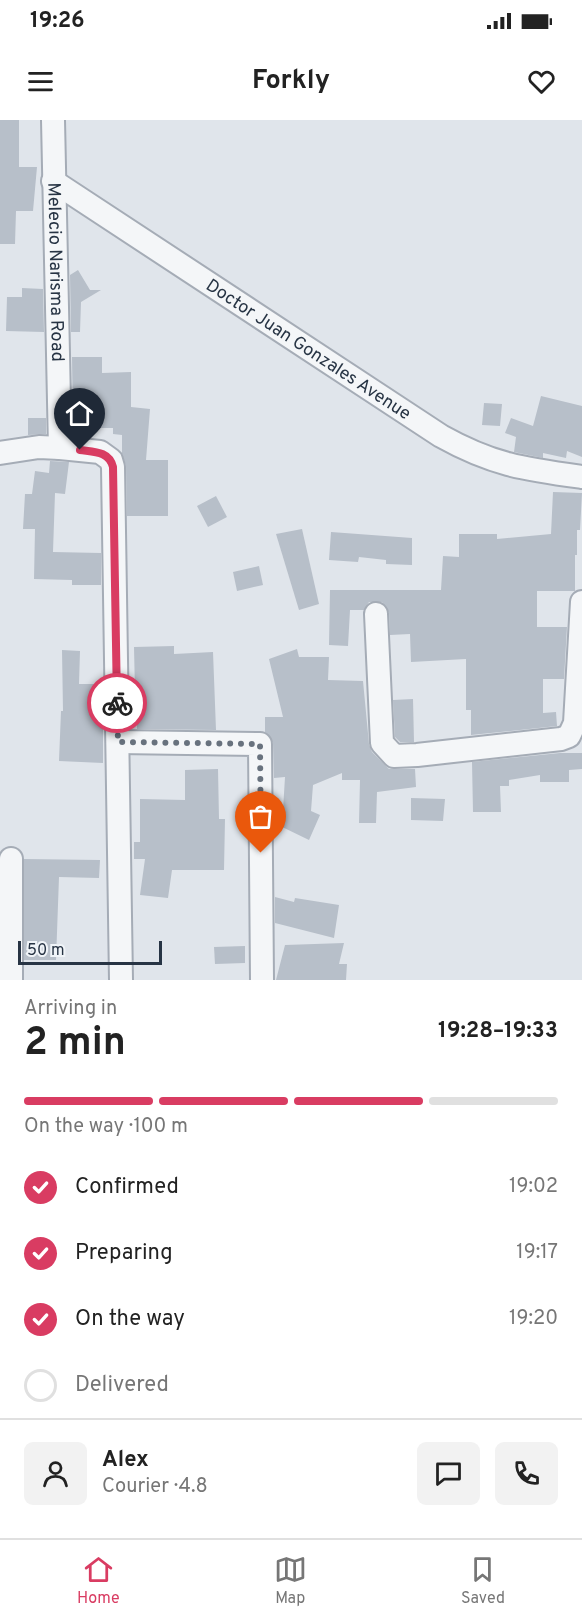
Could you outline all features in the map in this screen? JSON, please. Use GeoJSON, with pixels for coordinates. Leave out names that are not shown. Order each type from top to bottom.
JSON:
{"type":"FeatureCollection","features":[{"type":"Feature","properties":{"kind":"street","name":"Melecio Narisma Road"},"geometry":{"type":"LineString","coordinates":[[53,120],[60,448]]}},
{"type":"Feature","properties":{"kind":"street","name":"Doctor Juan Gonzales Avenue"},"geometry":{"type":"LineString","coordinates":[[53,181],[465,450],[510,466],[582,477]]}},
{"type":"Feature","properties":{"kind":"street"},"geometry":{"type":"LineString","coordinates":[[0,453],[39,447],[100,452],[111,460],[113,467],[121,980]]}},
{"type":"Feature","properties":{"kind":"street"},"geometry":{"type":"LineString","coordinates":[[376,614],[380,733],[386,750],[394,756],[561,739],[569,736],[574,723],[581,616]]}},
{"type":"Feature","properties":{"kind":"street"},"geometry":{"type":"LineString","coordinates":[[118,742],[260,744],[262,980]]}},
{"type":"Feature","properties":{"kind":"street"},"geometry":{"type":"LineString","coordinates":[[11,859],[11,980]]}},
{"type":"Feature","properties":{"kind":"building"},"geometry":{"type":"Polygon","coordinates":[[[0,120],[19,120],[19,167],[37,167],[33,211],[16,211],[15,244],[0,244],[0,120]]]}},
{"type":"Feature","properties":{"kind":"building"},"geometry":{"type":"Polygon","coordinates":[[[78,270],[90,290],[101,290],[81,302],[80,332],[71,332],[70,275],[78,270]]]}},
{"type":"Feature","properties":{"kind":"building"},"geometry":{"type":"Polygon","coordinates":[[[22,288],[43,289],[44,332],[6,331],[7,297],[22,297],[22,288]]]}},
{"type":"Feature","properties":{"kind":"building"},"geometry":{"type":"Polygon","coordinates":[[[72,357],[102,357],[102,373],[131,372],[131,407],[150,409],[146,460],[168,460],[168,516],[127,516],[126,466],[122,454],[122,435],[113,434],[113,428],[73,428],[72,357]]]}},
{"type":"Feature","properties":{"kind":"building"},"geometry":{"type":"Polygon","coordinates":[[[541,396],[582,406],[582,457],[567,451],[566,458],[543,453],[543,458],[514,452],[516,437],[505,433],[511,418],[533,426],[541,396]]]}},
{"type":"Feature","properties":{"kind":"building"},"geometry":{"type":"Polygon","coordinates":[[[484,403],[502,404],[500,426],[482,425],[484,403]]]}},
{"type":"Feature","properties":{"kind":"building"},"geometry":{"type":"Polygon","coordinates":[[[28,418],[46,418],[46,434],[28,435],[28,418]]]}},
{"type":"Feature","properties":{"kind":"building"},"geometry":{"type":"Polygon","coordinates":[[[50,461],[69,462],[65,494],[55,493],[53,552],[101,553],[101,585],[72,585],[72,580],[34,579],[35,529],[23,529],[25,494],[32,494],[35,471],[49,473],[50,461]]]}},
{"type":"Feature","properties":{"kind":"building"},"geometry":{"type":"Polygon","coordinates":[[[553,492],[582,493],[580,530],[577,530],[577,555],[575,555],[575,591],[537,591],[537,627],[567,627],[564,679],[543,679],[543,713],[556,712],[557,726],[471,735],[471,710],[466,710],[466,659],[411,662],[410,634],[390,635],[389,613],[382,602],[369,602],[364,610],[350,610],[348,646],[329,645],[330,590],[441,590],[443,556],[459,557],[459,534],[497,534],[497,539],[551,534],[553,492]]]}},
{"type":"Feature","properties":{"kind":"building"},"geometry":{"type":"Polygon","coordinates":[[[216,496],[227,517],[208,527],[197,506],[216,496]]]}},
{"type":"Feature","properties":{"kind":"building"},"geometry":{"type":"Polygon","coordinates":[[[302,529],[319,604],[299,610],[276,534],[302,529]]]}},
{"type":"Feature","properties":{"kind":"building"},"geometry":{"type":"Polygon","coordinates":[[[331,532],[412,538],[412,565],[386,564],[386,560],[359,557],[358,562],[329,560],[331,532]]]}},
{"type":"Feature","properties":{"kind":"building"},"geometry":{"type":"Polygon","coordinates":[[[259,566],[263,585],[237,591],[233,572],[259,566]]]}},
{"type":"Feature","properties":{"kind":"building"},"geometry":{"type":"Polygon","coordinates":[[[174,646],[174,654],[213,652],[216,730],[137,729],[137,713],[130,713],[130,692],[135,692],[134,647],[174,646]]]}},
{"type":"Feature","properties":{"kind":"building"},"geometry":{"type":"Polygon","coordinates":[[[297,649],[299,657],[329,657],[328,680],[363,681],[369,744],[372,752],[389,769],[415,769],[416,787],[377,792],[376,823],[359,823],[360,780],[342,780],[342,773],[313,785],[311,811],[320,815],[309,840],[276,824],[283,810],[285,777],[274,778],[273,743],[265,732],[265,717],[283,717],[269,659],[297,649]]]}},
{"type":"Feature","properties":{"kind":"building"},"geometry":{"type":"Polygon","coordinates":[[[62,650],[80,651],[79,684],[94,684],[94,712],[103,713],[103,763],[59,761],[61,711],[63,711],[62,650]]]}},
{"type":"Feature","properties":{"kind":"building"},"geometry":{"type":"Polygon","coordinates":[[[413,699],[414,742],[400,742],[395,737],[393,700],[413,699]]]}},
{"type":"Feature","properties":{"kind":"building"},"geometry":{"type":"Polygon","coordinates":[[[582,753],[582,769],[569,770],[569,782],[540,782],[540,775],[509,780],[509,786],[500,786],[501,812],[473,812],[472,762],[582,753]]]}},
{"type":"Feature","properties":{"kind":"building"},"geometry":{"type":"Polygon","coordinates":[[[218,769],[219,819],[225,819],[224,870],[172,870],[168,898],[140,895],[145,859],[134,859],[134,842],[140,842],[140,799],[185,800],[185,770],[218,769]]]}},
{"type":"Feature","properties":{"kind":"building"},"geometry":{"type":"Polygon","coordinates":[[[411,798],[445,799],[443,821],[411,820],[411,798]]]}},
{"type":"Feature","properties":{"kind":"building"},"geometry":{"type":"Polygon","coordinates":[[[24,859],[100,860],[99,878],[59,877],[56,960],[24,960],[24,859]]]}},
{"type":"Feature","properties":{"kind":"building"},"geometry":{"type":"Polygon","coordinates":[[[275,897],[294,902],[295,898],[339,905],[334,938],[275,923],[275,897]]]}},
{"type":"Feature","properties":{"kind":"building"},"geometry":{"type":"Polygon","coordinates":[[[344,943],[339,964],[347,964],[346,980],[276,980],[285,945],[344,943]]]}},
{"type":"Feature","properties":{"kind":"building"},"geometry":{"type":"Polygon","coordinates":[[[245,946],[245,963],[215,964],[214,947],[245,946]]]}},
{"type":"Feature","properties":{"kind":"way so far"},"geometry":{"type":"LineString","coordinates":[[117,703],[118,742],[260,744],[261,853]]}},
{"type":"Feature","properties":{"kind":"route"},"geometry":{"type":"LineString","coordinates":[[80,450],[105,454],[111,460],[113,467],[117,703]]}}]}
